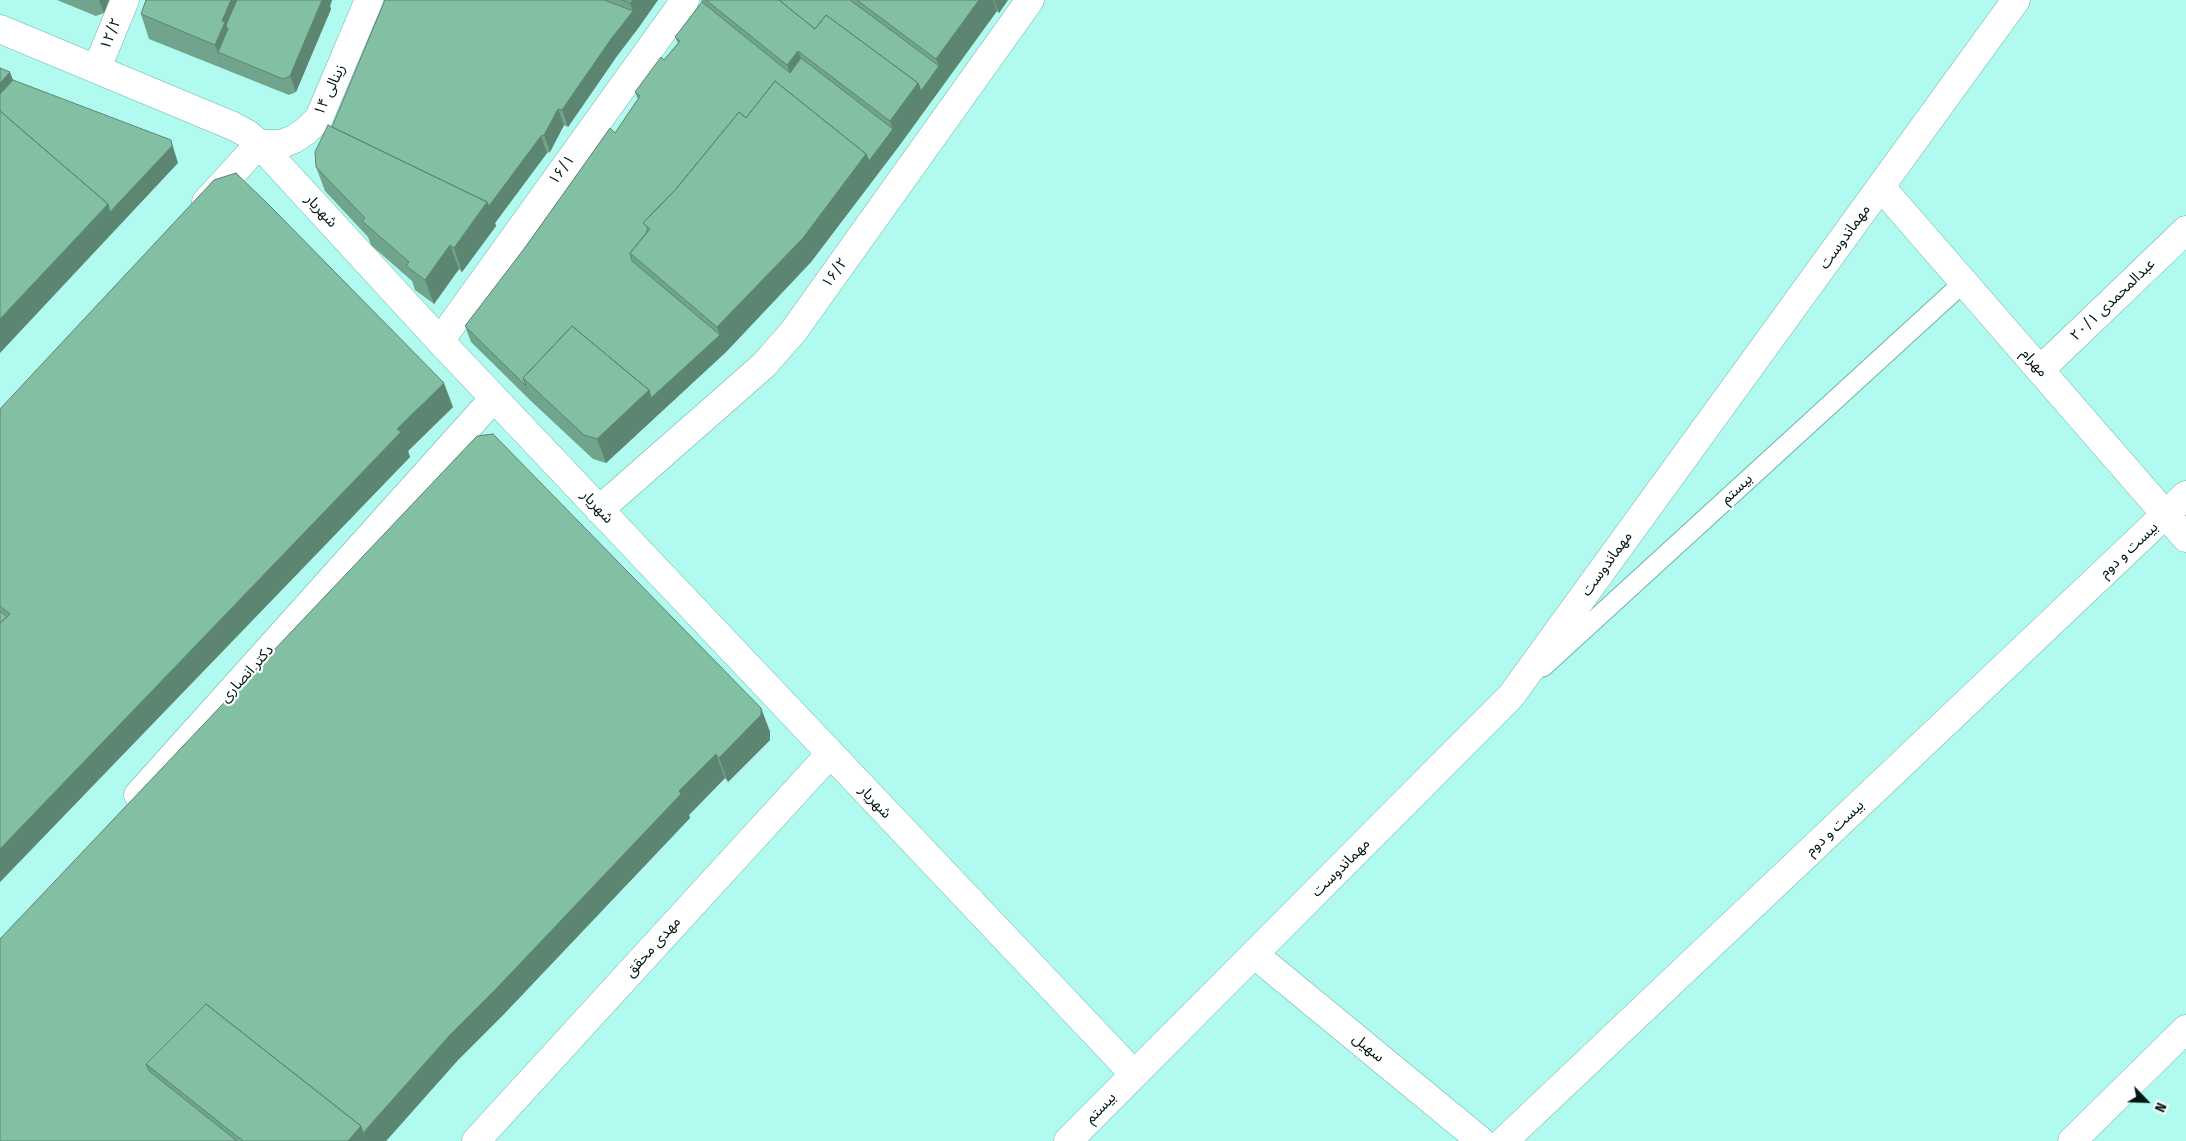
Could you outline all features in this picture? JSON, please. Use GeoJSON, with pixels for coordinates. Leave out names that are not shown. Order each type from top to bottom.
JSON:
{"type":"FeatureCollection","features":[{"type":"Feature","properties":{"kind":"street","name":"۱۲/۲"},"geometry":{"type":"LineString","coordinates":[[97,68],[125,0]]}},
{"type":"Feature","properties":{"kind":"street","name":"زینالی ۱۴"},"geometry":{"type":"LineString","coordinates":[[259,144],[282,144],[294,139],[306,131],[319,118],[369,0]]}},
{"type":"Feature","properties":{"kind":"street","name":"۱۶/۱"},"geometry":{"type":"LineString","coordinates":[[440,341],[685,0]]}},
{"type":"Feature","properties":{"kind":"street","name":"۱۶/۲"},"geometry":{"type":"LineString","coordinates":[[599,510],[764,365],[793,332],[1030,0]]}},
{"type":"Feature","properties":{"kind":"street","name":"مهماندوست"},"geometry":{"type":"LineString","coordinates":[[1134,1074],[1255,955],[1511,696],[2016,0]]}},
{"type":"Feature","properties":{"kind":"street","name":"شهریار"},"geometry":{"type":"LineString","coordinates":[[0,29],[233,126],[248,134],[259,144],[599,510],[1134,1074]]}},
{"type":"Feature","properties":{"kind":"street"},"geometry":{"type":"LineString","coordinates":[[186,223],[259,144]]}},
{"type":"Feature","properties":{"kind":"street","name":"مهرام"},"geometry":{"type":"LineString","coordinates":[[1881,187],[2186,538]]}},
{"type":"Feature","properties":{"kind":"street","name":"عبدالمحمدی ۲۰/۱"},"geometry":{"type":"LineString","coordinates":[[2040,370],[2186,230]]}},
{"type":"Feature","properties":{"kind":"street","name":"دکتر انصاری"},"geometry":{"type":"LineString","coordinates":[[118,817],[494,398]]}},
{"type":"Feature","properties":{"kind":"street","name":"بیست و دوم"},"geometry":{"type":"LineString","coordinates":[[1504,1141],[2186,496]]}},
{"type":"Feature","properties":{"kind":"street","name":"مهدی محقق"},"geometry":{"type":"LineString","coordinates":[[476,1141],[830,754]]}},
{"type":"Feature","properties":{"kind":"street","name":"سهیل"},"geometry":{"type":"LineString","coordinates":[[1255,955],[1481,1141]]}},
{"type":"Feature","properties":{"kind":"street"},"geometry":{"type":"LineString","coordinates":[[2072,1141],[2186,1029]]}},
{"type":"Feature","properties":{"kind":"street","name":"بیستم"},"geometry":{"type":"LineString","coordinates":[[1068,1141],[1134,1074]]}},
{"type":"Feature","properties":{"kind":"lane","name":"بیستم"},"geometry":{"type":"LineString","coordinates":[[1511,696],[1964,282]]}},
{"type":"Feature","properties":{"kind":"building"},"geometry":{"type":"Polygon","coordinates":[[[146,0],[231,0],[222,21],[225,22],[215,45],[141,14],[146,0]]]}},
{"type":"Feature","properties":{"kind":"building"},"geometry":{"type":"Polygon","coordinates":[[[237,0],[322,0],[290,76],[283,79],[218,52],[228,29],[226,25],[237,0]]]}},
{"type":"Feature","properties":{"kind":"building"},"geometry":{"type":"Polygon","coordinates":[[[385,0],[604,0],[633,11],[611,39],[562,110],[558,109],[544,135],[541,136],[489,206],[487,202],[332,127],[385,0]]]}},
{"type":"Feature","properties":{"kind":"building"},"geometry":{"type":"Polygon","coordinates":[[[622,0],[633,0],[630,3],[622,0]]]}},
{"type":"Feature","properties":{"kind":"building"},"geometry":{"type":"Polygon","coordinates":[[[706,0],[779,0],[815,29],[826,15],[918,83],[890,121],[798,51],[787,65],[706,0]]]}},
{"type":"Feature","properties":{"kind":"building"},"geometry":{"type":"Polygon","coordinates":[[[779,0],[850,0],[939,66],[921,91],[918,83],[826,15],[815,29],[779,0]]]}},
{"type":"Feature","properties":{"kind":"building"},"geometry":{"type":"Polygon","coordinates":[[[857,0],[979,0],[936,59],[857,0]]]}},
{"type":"Feature","properties":{"kind":"building"},"geometry":{"type":"Polygon","coordinates":[[[702,2],[790,73],[801,58],[893,129],[869,161],[866,154],[775,81],[746,118],[739,112],[676,189],[643,223],[648,228],[647,232],[630,253],[632,261],[720,335],[651,398],[649,390],[572,326],[523,378],[526,386],[465,326],[527,245],[610,128],[615,133],[640,96],[635,92],[661,57],[664,60],[680,41],[675,37],[702,2]]]}},
{"type":"Feature","properties":{"kind":"building"},"geometry":{"type":"Polygon","coordinates":[[[0,68],[10,72],[0,83],[0,68]]]}},
{"type":"Feature","properties":{"kind":"building"},"geometry":{"type":"Polygon","coordinates":[[[13,80],[171,140],[172,146],[110,212],[108,204],[0,111],[0,94],[13,80]]]}},
{"type":"Feature","properties":{"kind":"building"},"geometry":{"type":"Polygon","coordinates":[[[775,81],[866,154],[803,238],[717,327],[630,253],[650,229],[643,223],[676,189],[739,112],[746,118],[775,81]]]}},
{"type":"Feature","properties":{"kind":"building"},"geometry":{"type":"Polygon","coordinates":[[[0,111],[108,204],[0,319],[0,111]]]}},
{"type":"Feature","properties":{"kind":"building"},"geometry":{"type":"Polygon","coordinates":[[[328,125],[487,202],[454,248],[450,245],[425,280],[406,266],[409,262],[362,221],[365,218],[316,167],[315,152],[328,125]]]}},
{"type":"Feature","properties":{"kind":"building"},"geometry":{"type":"Polygon","coordinates":[[[236,173],[444,383],[397,429],[401,432],[0,849],[0,623],[10,614],[0,606],[0,409],[214,180],[236,173]]]}},
{"type":"Feature","properties":{"kind":"building"},"geometry":{"type":"Polygon","coordinates":[[[572,326],[649,390],[597,439],[584,435],[523,378],[572,326]]]}},
{"type":"Feature","properties":{"kind":"building"},"geometry":{"type":"Polygon","coordinates":[[[493,434],[761,708],[761,715],[719,758],[716,754],[679,791],[681,794],[449,1036],[363,1133],[361,1126],[206,1004],[146,1064],[149,1071],[237,1141],[0,1141],[0,939],[477,436],[493,434]]]}},
{"type":"Feature","properties":{"kind":"building"},"geometry":{"type":"Polygon","coordinates":[[[0,611],[7,617],[0,623],[0,611]]]}},
{"type":"Feature","properties":{"kind":"building"},"geometry":{"type":"Polygon","coordinates":[[[206,1004],[361,1126],[348,1141],[243,1141],[146,1064],[206,1004]]]}}]}
